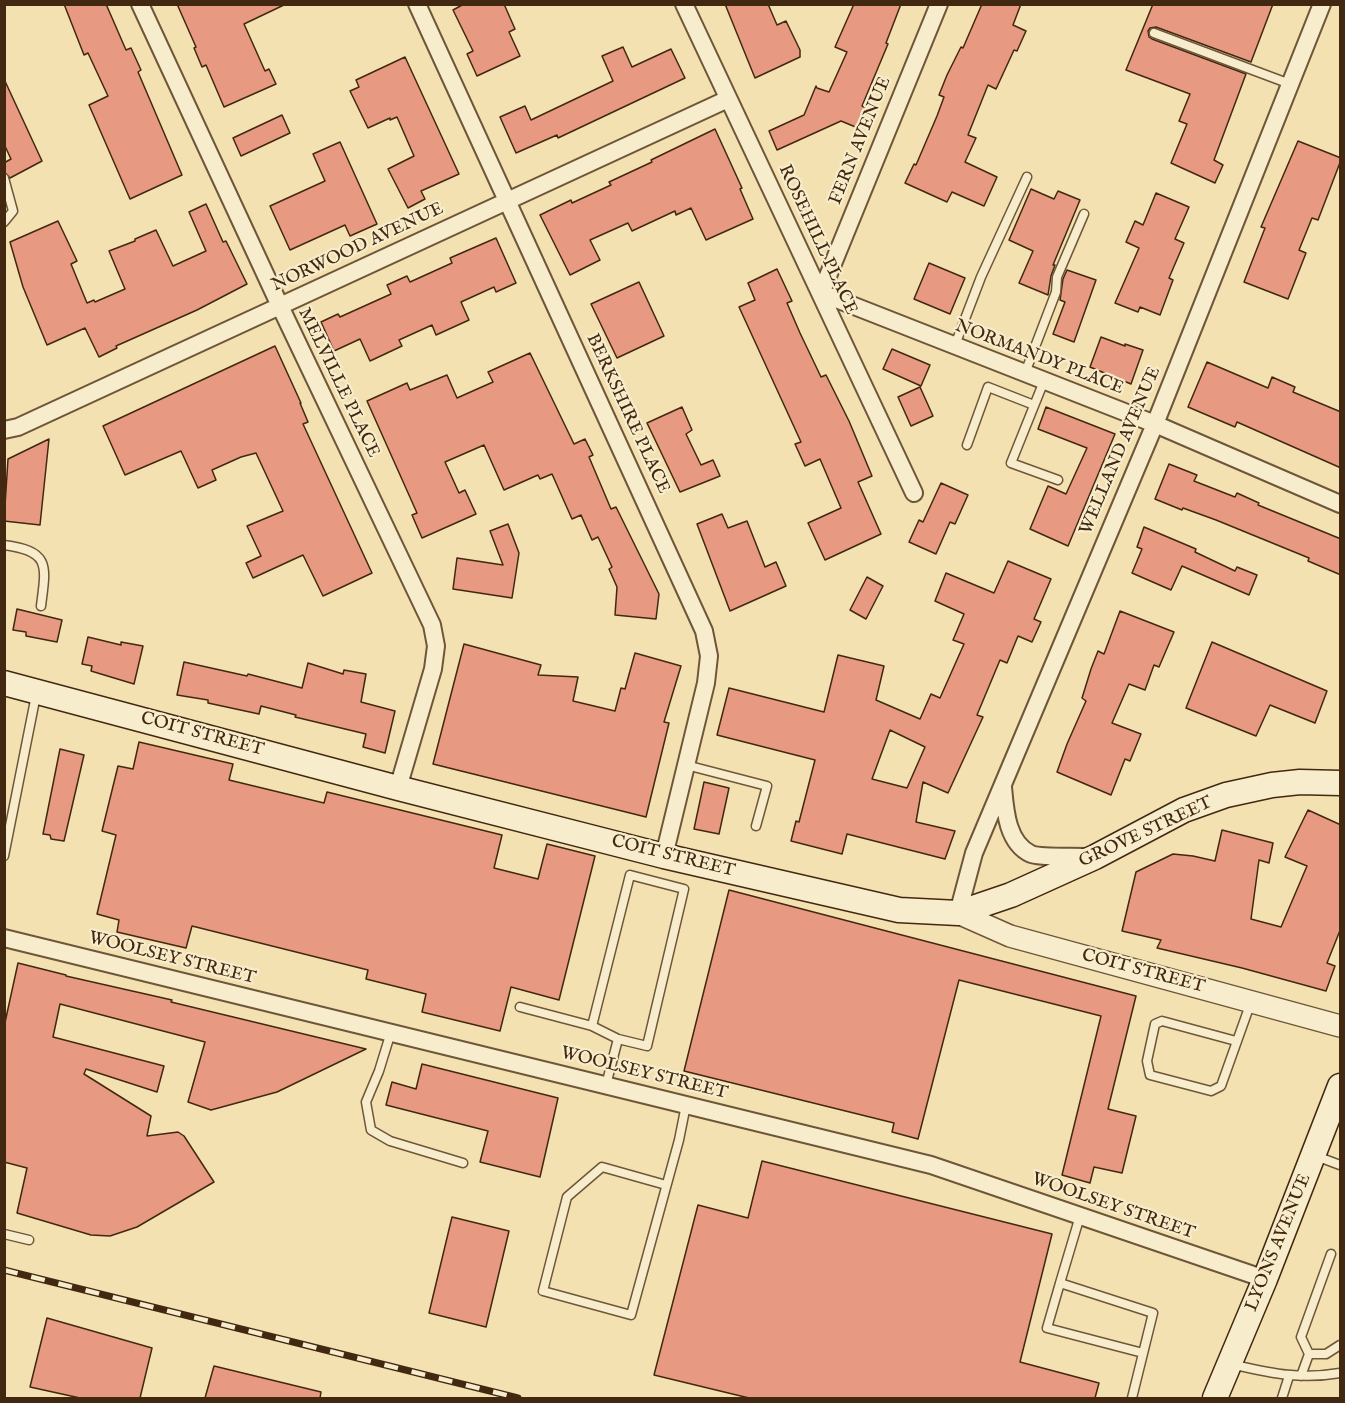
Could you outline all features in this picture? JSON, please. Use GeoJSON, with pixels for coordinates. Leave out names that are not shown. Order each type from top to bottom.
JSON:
{"type":"FeatureCollection","features":[{"type":"Feature","properties":{"kind":"main road","name":"COIT STREET"},"geometry":{"type":"LineString","coordinates":[[4,683],[664,856],[899,910],[958,913]]}},
{"type":"Feature","properties":{"kind":"main road","name":"GROVE STREET"},"geometry":{"type":"LineString","coordinates":[[958,913],[1011,895],[1095,857],[1184,810],[1226,795],[1272,785],[1300,782],[1341,783]]}},
{"type":"Feature","properties":{"kind":"main road","name":"LYONS AVENUE"},"geometry":{"type":"LineString","coordinates":[[1215,1398],[1265,1279],[1341,1086]]}},
{"type":"Feature","properties":{"kind":"street","name":"MELVILLE PLACE"},"geometry":{"type":"LineString","coordinates":[[140,4],[279,306],[432,625],[436,646],[433,669],[398,788]]}},
{"type":"Feature","properties":{"kind":"street","name":"BERKSHIRE PLACE"},"geometry":{"type":"LineString","coordinates":[[417,4],[704,631],[709,656],[706,683],[664,856]]}},
{"type":"Feature","properties":{"kind":"street","name":"ROSEHILL PLACE"},"geometry":{"type":"LineString","coordinates":[[684,4],[914,493]]}},
{"type":"Feature","properties":{"kind":"street","name":"FERN AVENUE"},"geometry":{"type":"LineString","coordinates":[[821,293],[939,4]]}},
{"type":"Feature","properties":{"kind":"street","name":"WELLAND AVENUE"},"geometry":{"type":"LineString","coordinates":[[958,913],[974,853],[1155,424],[1322,4]]}},
{"type":"Feature","properties":{"kind":"street","name":"NORWOOD AVENUE"},"geometry":{"type":"LineString","coordinates":[[4,430],[18,427],[728,99]]}},
{"type":"Feature","properties":{"kind":"street","name":"NORMANDY PLACE"},"geometry":{"type":"LineString","coordinates":[[821,293],[1155,424],[1341,504]]}},
{"type":"Feature","properties":{"kind":"street"},"geometry":{"type":"LineString","coordinates":[[1003,782],[1005,817],[1018,843],[1032,855],[1095,857]]}},
{"type":"Feature","properties":{"kind":"street","name":"COIT STREET"},"geometry":{"type":"LineString","coordinates":[[958,913],[1010,936],[1341,1026]]}},
{"type":"Feature","properties":{"kind":"street","name":"WOOLSEY STREET"},"geometry":{"type":"LineString","coordinates":[[4,938],[932,1165],[1265,1279]]}},
{"type":"Feature","properties":{"kind":"lane"},"geometry":{"type":"LineString","coordinates":[[1154,33],[1290,84]]}},
{"type":"Feature","properties":{"kind":"lane"},"geometry":{"type":"LineString","coordinates":[[955,345],[981,277],[1027,177]]}},
{"type":"Feature","properties":{"kind":"lane"},"geometry":{"type":"LineString","coordinates":[[4,178],[13,211],[4,222]]}},
{"type":"Feature","properties":{"kind":"lane"},"geometry":{"type":"LineString","coordinates":[[1025,373],[1056,292],[1057,277],[1084,214]]}},
{"type":"Feature","properties":{"kind":"lane"},"geometry":{"type":"LineString","coordinates":[[1044,381],[1011,464],[1058,480]]}},
{"type":"Feature","properties":{"kind":"lane"},"geometry":{"type":"LineString","coordinates":[[967,445],[988,387],[1034,405]]}},
{"type":"Feature","properties":{"kind":"lane"},"geometry":{"type":"LineString","coordinates":[[4,545],[30,549],[40,560],[45,571],[41,606]]}},
{"type":"Feature","properties":{"kind":"lane"},"geometry":{"type":"LineString","coordinates":[[4,856],[37,692]]}},
{"type":"Feature","properties":{"kind":"lane"},"geometry":{"type":"LineString","coordinates":[[686,765],[767,786],[756,826]]}},
{"type":"Feature","properties":{"kind":"lane"},"geometry":{"type":"LineString","coordinates":[[520,1007],[592,1026],[618,1039],[647,1046],[684,889],[630,875],[592,1026]]}},
{"type":"Feature","properties":{"kind":"lane"},"geometry":{"type":"LineString","coordinates":[[1236,1041],[1162,1021],[1155,1024],[1147,1061],[1150,1075],[1210,1091],[1221,1086],[1251,1002]]}},
{"type":"Feature","properties":{"kind":"lane"},"geometry":{"type":"LineString","coordinates":[[391,1032],[379,1071],[366,1102],[372,1131],[390,1141],[463,1163]]}},
{"type":"Feature","properties":{"kind":"lane"},"geometry":{"type":"LineString","coordinates":[[606,1085],[618,1039]]}},
{"type":"Feature","properties":{"kind":"lane"},"geometry":{"type":"LineString","coordinates":[[666,1185],[602,1167],[567,1197],[543,1291],[631,1315],[679,1140],[686,1105]]}},
{"type":"Feature","properties":{"kind":"lane"},"geometry":{"type":"LineString","coordinates":[[1314,1155],[1341,1166]]}},
{"type":"Feature","properties":{"kind":"lane"},"geometry":{"type":"LineString","coordinates":[[1080,1216],[1047,1328],[1143,1353]]}},
{"type":"Feature","properties":{"kind":"lane"},"geometry":{"type":"LineString","coordinates":[[4,1234],[29,1240]]}},
{"type":"Feature","properties":{"kind":"lane"},"geometry":{"type":"LineString","coordinates":[[1310,1354],[1301,1337],[1331,1254]]}},
{"type":"Feature","properties":{"kind":"lane"},"geometry":{"type":"LineString","coordinates":[[1060,1282],[1153,1313],[1132,1398]]}},
{"type":"Feature","properties":{"kind":"lane"},"geometry":{"type":"LineString","coordinates":[[1310,1354],[1326,1354],[1341,1345]]}},
{"type":"Feature","properties":{"kind":"lane"},"geometry":{"type":"LineString","coordinates":[[1301,1376],[1310,1354]]}},
{"type":"Feature","properties":{"kind":"lane"},"geometry":{"type":"LineString","coordinates":[[1230,1364],[1288,1376],[1317,1377],[1341,1373]]}},
{"type":"Feature","properties":{"kind":"lane"},"geometry":{"type":"LineString","coordinates":[[1282,1398],[1288,1376]]}},
{"type":"Feature","properties":{"kind":"building"},"geometry":{"type":"Polygon","coordinates":[[[64,4],[106,4],[126,50],[131,48],[141,70],[138,72],[182,175],[130,199],[89,105],[108,96],[88,53],[84,55],[64,4]]]}},
{"type":"Feature","properties":{"kind":"building"},"geometry":{"type":"Polygon","coordinates":[[[177,4],[286,4],[244,24],[265,71],[269,69],[276,84],[224,107],[206,65],[202,67],[177,4]]]}},
{"type":"Feature","properties":{"kind":"building"},"geometry":{"type":"Polygon","coordinates":[[[464,4],[504,4],[515,29],[509,32],[520,56],[477,76],[467,54],[473,51],[453,10],[464,4]]]}},
{"type":"Feature","properties":{"kind":"building"},"geometry":{"type":"Polygon","coordinates":[[[725,4],[768,4],[777,25],[786,21],[800,50],[800,57],[755,78],[725,4]]]}},
{"type":"Feature","properties":{"kind":"building"},"geometry":{"type":"Polygon","coordinates":[[[854,4],[901,4],[886,43],[888,44],[862,106],[867,108],[858,128],[841,121],[777,150],[769,131],[804,115],[816,86],[829,92],[847,52],[835,47],[854,4]]]}},
{"type":"Feature","properties":{"kind":"building"},"geometry":{"type":"Polygon","coordinates":[[[982,4],[1021,4],[1013,25],[1026,31],[1017,51],[1014,50],[996,89],[988,85],[968,135],[976,138],[965,162],[997,177],[984,206],[952,192],[947,202],[905,183],[914,164],[916,165],[937,116],[944,97],[939,95],[947,75],[961,47],[963,48],[982,4]]]}},
{"type":"Feature","properties":{"kind":"building"},"geometry":{"type":"Polygon","coordinates":[[[1153,4],[1273,4],[1251,62],[1156,27],[1148,31],[1152,39],[1246,74],[1214,160],[1223,165],[1215,183],[1171,163],[1187,124],[1179,121],[1190,94],[1126,70],[1153,4]]]}},
{"type":"Feature","properties":{"kind":"building"},"geometry":{"type":"Polygon","coordinates":[[[623,47],[632,67],[671,49],[685,78],[558,138],[557,135],[516,153],[500,117],[525,106],[531,120],[613,81],[602,56],[623,47]]]}},
{"type":"Feature","properties":{"kind":"building"},"geometry":{"type":"Polygon","coordinates":[[[405,57],[459,174],[421,191],[425,199],[408,208],[388,169],[414,156],[397,117],[368,128],[350,91],[359,87],[356,80],[405,57]]]}},
{"type":"Feature","properties":{"kind":"building"},"geometry":{"type":"Polygon","coordinates":[[[4,79],[42,161],[10,178],[4,172],[4,163],[11,159],[4,144],[4,79]]]}},
{"type":"Feature","properties":{"kind":"building"},"geometry":{"type":"Polygon","coordinates":[[[282,115],[290,133],[241,156],[233,138],[282,115]]]}},
{"type":"Feature","properties":{"kind":"building"},"geometry":{"type":"Polygon","coordinates":[[[715,129],[742,188],[740,189],[753,219],[706,240],[691,208],[676,215],[675,211],[632,231],[628,223],[590,240],[600,260],[570,275],[540,215],[611,185],[609,182],[715,129]]]}},
{"type":"Feature","properties":{"kind":"building"},"geometry":{"type":"Polygon","coordinates":[[[1298,141],[1341,158],[1341,160],[1318,220],[1312,218],[1299,250],[1306,253],[1288,299],[1244,282],[1265,228],[1261,227],[1298,141]]]}},
{"type":"Feature","properties":{"kind":"building"},"geometry":{"type":"Polygon","coordinates":[[[340,142],[377,224],[350,236],[345,225],[290,250],[270,206],[325,181],[313,154],[340,142]]]}},
{"type":"Feature","properties":{"kind":"building"},"geometry":{"type":"Polygon","coordinates":[[[1031,189],[1054,199],[1058,191],[1080,200],[1053,265],[1055,265],[1048,295],[1019,283],[1033,251],[1009,240],[1031,189]]]}},
{"type":"Feature","properties":{"kind":"building"},"geometry":{"type":"Polygon","coordinates":[[[1156,193],[1189,207],[1175,239],[1184,243],[1169,278],[1173,280],[1160,315],[1140,307],[1138,312],[1115,303],[1139,248],[1126,242],[1135,221],[1143,225],[1156,193]]]}},
{"type":"Feature","properties":{"kind":"building"},"geometry":{"type":"Polygon","coordinates":[[[206,204],[223,242],[226,241],[247,284],[197,310],[116,346],[117,348],[99,357],[85,328],[47,345],[23,287],[10,242],[58,221],[77,261],[71,264],[87,303],[94,300],[95,302],[125,289],[109,251],[135,241],[135,239],[156,230],[173,266],[206,251],[189,212],[206,204]]]}},
{"type":"Feature","properties":{"kind":"building"},"geometry":{"type":"Polygon","coordinates":[[[496,238],[516,283],[496,292],[494,287],[461,302],[469,320],[436,335],[432,325],[399,340],[402,346],[370,361],[360,339],[334,351],[321,322],[338,314],[340,317],[391,294],[387,285],[407,276],[410,282],[452,263],[450,258],[496,238]]]}},
{"type":"Feature","properties":{"kind":"building"},"geometry":{"type":"Polygon","coordinates":[[[929,263],[965,278],[950,314],[914,299],[929,263]]]}},
{"type":"Feature","properties":{"kind":"building"},"geometry":{"type":"Polygon","coordinates":[[[777,269],[792,301],[787,303],[800,333],[821,377],[826,375],[849,421],[872,476],[858,482],[881,534],[825,560],[808,523],[841,508],[820,459],[805,466],[795,444],[801,442],[739,307],[755,300],[748,283],[777,269]]]}},
{"type":"Feature","properties":{"kind":"building"},"geometry":{"type":"Polygon","coordinates":[[[1067,270],[1096,280],[1074,342],[1053,334],[1065,302],[1060,300],[1063,279],[1067,270]]]}},
{"type":"Feature","properties":{"kind":"building"},"geometry":{"type":"Polygon","coordinates":[[[639,282],[664,336],[617,358],[591,304],[639,282]]]}},
{"type":"Feature","properties":{"kind":"building"},"geometry":{"type":"Polygon","coordinates":[[[1101,337],[1143,350],[1131,384],[1090,367],[1101,337]]]}},
{"type":"Feature","properties":{"kind":"building"},"geometry":{"type":"Polygon","coordinates":[[[275,346],[308,422],[303,424],[372,573],[323,596],[303,555],[253,578],[246,563],[261,556],[247,526],[283,511],[256,453],[212,470],[216,480],[198,488],[181,451],[125,475],[103,426],[275,346]]]}},
{"type":"Feature","properties":{"kind":"building"},"geometry":{"type":"Polygon","coordinates":[[[892,349],[930,365],[921,386],[883,369],[892,349]]]}},
{"type":"Feature","properties":{"kind":"building"},"geometry":{"type":"Polygon","coordinates":[[[530,353],[574,444],[585,439],[593,455],[589,457],[611,509],[616,507],[659,594],[656,619],[615,615],[617,587],[609,569],[612,567],[598,537],[592,540],[581,515],[572,519],[552,474],[540,479],[538,475],[504,490],[484,445],[445,462],[459,493],[465,490],[476,514],[422,538],[412,515],[417,513],[367,401],[407,383],[410,390],[447,375],[457,398],[493,382],[488,372],[530,353]]]}},
{"type":"Feature","properties":{"kind":"building"},"geometry":{"type":"Polygon","coordinates":[[[1207,362],[1268,388],[1272,377],[1295,387],[1293,392],[1341,412],[1341,468],[1237,422],[1235,427],[1188,407],[1207,362]]]}},
{"type":"Feature","properties":{"kind":"building"},"geometry":{"type":"Polygon","coordinates":[[[920,387],[933,416],[911,426],[898,397],[920,387]]]}},
{"type":"Feature","properties":{"kind":"building"},"geometry":{"type":"Polygon","coordinates":[[[682,407],[692,430],[686,434],[701,465],[713,460],[720,476],[680,492],[647,423],[682,407]]]}},
{"type":"Feature","properties":{"kind":"building"},"geometry":{"type":"Polygon","coordinates":[[[1046,407],[1115,434],[1068,546],[1030,529],[1048,486],[1066,494],[1087,448],[1038,429],[1046,407]]]}},
{"type":"Feature","properties":{"kind":"building"},"geometry":{"type":"Polygon","coordinates":[[[49,439],[40,525],[4,521],[8,459],[49,439]]]}},
{"type":"Feature","properties":{"kind":"building"},"geometry":{"type":"Polygon","coordinates":[[[1169,464],[1197,475],[1194,481],[1235,497],[1237,493],[1259,503],[1258,505],[1341,539],[1341,575],[1308,561],[1309,558],[1216,520],[1155,499],[1169,464]]]}},
{"type":"Feature","properties":{"kind":"building"},"geometry":{"type":"Polygon","coordinates":[[[941,483],[968,495],[955,524],[950,522],[936,554],[909,542],[919,520],[923,522],[941,483]]]}},
{"type":"Feature","properties":{"kind":"building"},"geometry":{"type":"Polygon","coordinates":[[[722,514],[728,528],[747,521],[765,567],[776,562],[786,586],[730,611],[697,524],[722,514]]]}},
{"type":"Feature","properties":{"kind":"building"},"geometry":{"type":"Polygon","coordinates":[[[508,524],[519,553],[512,598],[453,589],[457,558],[503,565],[490,531],[508,524]]]}},
{"type":"Feature","properties":{"kind":"building"},"geometry":{"type":"Polygon","coordinates":[[[1144,527],[1196,549],[1195,552],[1235,571],[1237,567],[1257,575],[1249,595],[1182,566],[1171,590],[1132,573],[1142,549],[1137,547],[1144,527]]]}},
{"type":"Feature","properties":{"kind":"building"},"geometry":{"type":"Polygon","coordinates":[[[1008,561],[1051,579],[1034,619],[1041,622],[1032,642],[1018,636],[1007,663],[1000,660],[977,715],[983,717],[948,793],[923,782],[916,822],[955,831],[945,859],[847,834],[842,854],[791,841],[796,821],[799,822],[815,760],[717,735],[729,688],[824,712],[838,655],[884,666],[876,700],[920,719],[931,694],[940,698],[964,644],[953,640],[964,614],[935,601],[946,573],[994,593],[1008,561]],[[890,730],[872,779],[907,788],[925,747],[890,730]]]}},
{"type":"Feature","properties":{"kind":"building"},"geometry":{"type":"Polygon","coordinates":[[[867,577],[883,586],[866,619],[850,610],[867,577]]]}},
{"type":"Feature","properties":{"kind":"building"},"geometry":{"type":"Polygon","coordinates":[[[17,609],[62,620],[57,642],[26,636],[26,632],[13,630],[17,609]]]}},
{"type":"Feature","properties":{"kind":"building"},"geometry":{"type":"Polygon","coordinates":[[[1120,611],[1174,632],[1159,667],[1154,665],[1145,690],[1129,684],[1112,723],[1141,734],[1130,761],[1125,759],[1111,795],[1057,772],[1086,701],[1082,698],[1098,651],[1104,654],[1120,611]]]}},
{"type":"Feature","properties":{"kind":"building"},"geometry":{"type":"Polygon","coordinates":[[[88,637],[121,645],[121,642],[143,646],[134,684],[91,671],[92,666],[82,664],[88,637]]]}},
{"type":"Feature","properties":{"kind":"building"},"geometry":{"type":"Polygon","coordinates":[[[1212,642],[1327,691],[1315,723],[1270,705],[1256,736],[1186,708],[1212,642]]]}},
{"type":"Feature","properties":{"kind":"building"},"geometry":{"type":"Polygon","coordinates":[[[464,644],[541,665],[538,675],[578,677],[573,701],[615,711],[621,688],[625,689],[635,653],[681,666],[664,722],[669,723],[646,817],[433,764],[464,644]]]}},
{"type":"Feature","properties":{"kind":"building"},"geometry":{"type":"Polygon","coordinates":[[[184,662],[247,676],[248,674],[302,688],[308,663],[343,674],[344,670],[366,674],[361,702],[395,711],[385,753],[363,747],[366,734],[295,717],[296,715],[261,706],[259,714],[208,703],[208,700],[177,695],[184,662]]]}},
{"type":"Feature","properties":{"kind":"building"},"geometry":{"type":"Polygon","coordinates":[[[139,742],[233,764],[229,780],[324,803],[327,792],[502,835],[494,868],[538,879],[547,844],[595,856],[559,1000],[511,987],[500,1031],[422,1012],[426,994],[366,979],[368,970],[192,926],[186,948],[117,932],[119,920],[97,914],[116,835],[102,831],[118,766],[133,769],[139,742]]]}},
{"type":"Feature","properties":{"kind":"building"},"geometry":{"type":"Polygon","coordinates":[[[60,749],[84,755],[64,841],[51,839],[50,835],[43,834],[60,749]]]}},
{"type":"Feature","properties":{"kind":"building"},"geometry":{"type":"Polygon","coordinates":[[[704,782],[729,788],[719,834],[694,829],[704,782]]]}},
{"type":"Feature","properties":{"kind":"building"},"geometry":{"type":"Polygon","coordinates":[[[1308,810],[1341,825],[1341,928],[1327,963],[1335,966],[1326,991],[1157,948],[1161,940],[1122,931],[1136,872],[1173,854],[1215,861],[1222,830],[1273,843],[1269,863],[1259,860],[1251,919],[1281,927],[1307,866],[1285,857],[1308,810]]]}},
{"type":"Feature","properties":{"kind":"building"},"geometry":{"type":"Polygon","coordinates":[[[729,890],[1136,996],[1108,1109],[1136,1116],[1122,1173],[1094,1167],[1090,1183],[1062,1175],[1101,1016],[959,980],[918,1139],[892,1132],[894,1123],[684,1071],[729,890]]]}},
{"type":"Feature","properties":{"kind":"building"},"geometry":{"type":"Polygon","coordinates":[[[18,963],[366,1049],[277,1092],[211,1110],[188,1102],[205,1042],[60,1004],[53,1037],[164,1066],[157,1092],[86,1069],[84,1074],[151,1116],[147,1136],[178,1132],[184,1136],[214,1182],[137,1227],[110,1236],[91,1235],[17,1213],[27,1168],[4,1162],[4,1027],[18,963]]]}},
{"type":"Feature","properties":{"kind":"building"},"geometry":{"type":"Polygon","coordinates":[[[422,1064],[558,1098],[540,1177],[480,1162],[488,1131],[386,1105],[392,1082],[416,1089],[422,1064]]]}},
{"type":"Feature","properties":{"kind":"building"},"geometry":{"type":"Polygon","coordinates":[[[762,1161],[1052,1234],[1020,1362],[1099,1383],[1095,1398],[749,1398],[654,1375],[698,1205],[748,1218],[762,1161]]]}},
{"type":"Feature","properties":{"kind":"building"},"geometry":{"type":"Polygon","coordinates":[[[452,1217],[509,1231],[486,1327],[429,1313],[452,1217]]]}},
{"type":"Feature","properties":{"kind":"building"},"geometry":{"type":"Polygon","coordinates":[[[47,1318],[152,1348],[140,1398],[80,1398],[30,1387],[47,1318]]]}},
{"type":"Feature","properties":{"kind":"building"},"geometry":{"type":"Polygon","coordinates":[[[214,1366],[321,1392],[320,1398],[205,1398],[214,1366]]]}},
{"type":"Feature","properties":{"kind":"railway"},"geometry":{"type":"LineString","coordinates":[[4,1270],[518,1398]]}}]}
